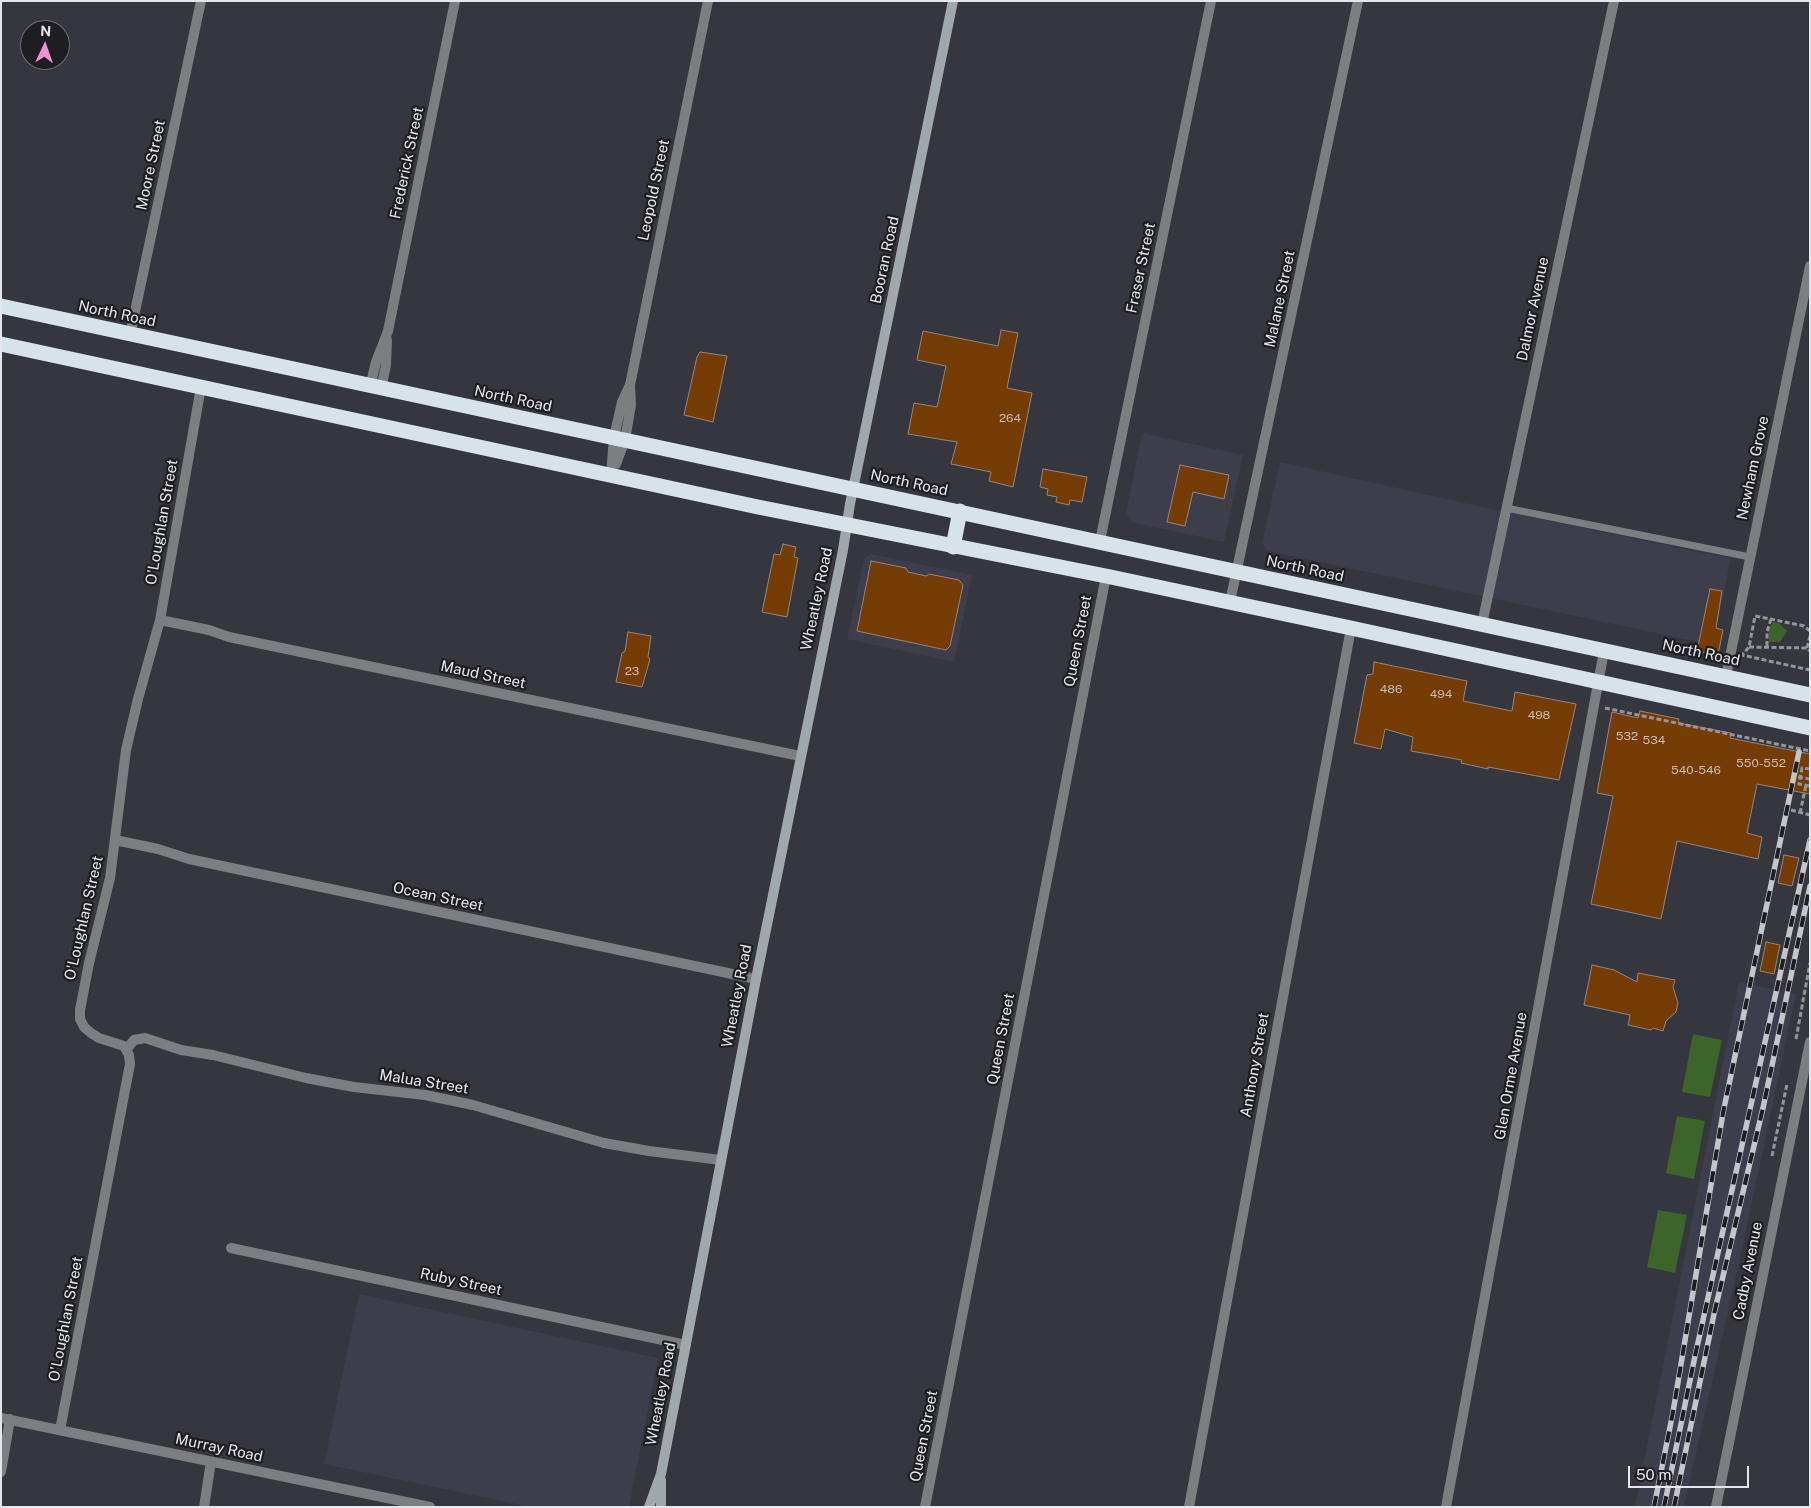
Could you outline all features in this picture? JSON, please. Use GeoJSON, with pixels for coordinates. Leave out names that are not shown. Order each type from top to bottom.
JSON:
{"type":"FeatureCollection","features":[{"type":"Feature","properties":{"kind":"highway","name":"North Road"},"geometry":{"type":"LineString","coordinates":[[1,306],[375,388],[853,488],[1810,695]]}},
{"type":"Feature","properties":{"kind":"highway"},"geometry":{"type":"LineString","coordinates":[[1,344],[611,476],[1230,602],[1810,728]]}},
{"type":"Feature","properties":{"kind":"highway"},"geometry":{"type":"LineString","coordinates":[[953,547],[960,511]]}},
{"type":"Feature","properties":{"kind":"street","name":"Moore Street"},"geometry":{"type":"LineString","coordinates":[[130,335],[201,1]]}},
{"type":"Feature","properties":{"kind":"street","name":"Frederick Street"},"geometry":{"type":"LineString","coordinates":[[375,388],[376,362],[388,331],[456,1]]}},
{"type":"Feature","properties":{"kind":"street","name":"Leopold Street"},"geometry":{"type":"LineString","coordinates":[[611,476],[619,439],[622,402],[630,385],[708,1]]}},
{"type":"Feature","properties":{"kind":"street","name":"Booran Road"},"geometry":{"type":"LineString","coordinates":[[847,525],[953,1]]}},
{"type":"Feature","properties":{"kind":"street","name":"Fraser Street"},"geometry":{"type":"LineString","coordinates":[[1100,542],[1211,1]]}},
{"type":"Feature","properties":{"kind":"street","name":"Malane Street"},"geometry":{"type":"LineString","coordinates":[[1230,602],[1358,1]]}},
{"type":"Feature","properties":{"kind":"street","name":"Dalmor Avenue"},"geometry":{"type":"LineString","coordinates":[[1482,624],[1614,1]]}},
{"type":"Feature","properties":{"kind":"street","name":"Newham Grove"},"geometry":{"type":"LineString","coordinates":[[1726,676],[1810,266]]}},
{"type":"Feature","properties":{"kind":"street","name":"O'Loughlan Street"},"geometry":{"type":"LineString","coordinates":[[60,1430],[129,1071],[127,1049],[91,1033],[84,1027],[80,1019],[81,999],[108,885],[131,725],[160,620],[201,387]]}},
{"type":"Feature","properties":{"kind":"street","name":"Wheatley Road"},"geometry":{"type":"LineString","coordinates":[[649,1507],[661,1474],[756,979],[847,525]]}},
{"type":"Feature","properties":{"kind":"street","name":"Queen Street"},"geometry":{"type":"LineString","coordinates":[[926,1507],[1106,576]]}},
{"type":"Feature","properties":{"kind":"street","name":"Maud Street"},"geometry":{"type":"LineString","coordinates":[[160,620],[209,630],[229,638],[800,756]]}},
{"type":"Feature","properties":{"kind":"street","name":"Anthony Street"},"geometry":{"type":"LineString","coordinates":[[1189,1507],[1351,628]]}},
{"type":"Feature","properties":{"kind":"street","name":"Glen Orme Avenue"},"geometry":{"type":"LineString","coordinates":[[1446,1507],[1604,651]]}},
{"type":"Feature","properties":{"kind":"street","name":"Ocean Street"},"geometry":{"type":"LineString","coordinates":[[115,840],[158,849],[199,861],[756,979]]}},
{"type":"Feature","properties":{"kind":"street","name":"Malua Street"},"geometry":{"type":"LineString","coordinates":[[127,1049],[134,1040],[145,1038],[181,1050],[306,1078],[354,1087],[425,1095],[472,1105],[604,1142],[649,1151],[721,1160]]}},
{"type":"Feature","properties":{"kind":"street","name":"Cadby Avenue"},"geometry":{"type":"LineString","coordinates":[[1716,1507],[1810,1042]]}},
{"type":"Feature","properties":{"kind":"street","name":"Ruby Street"},"geometry":{"type":"LineString","coordinates":[[231,1248],[686,1345]]}},
{"type":"Feature","properties":{"kind":"street","name":"Murray Road"},"geometry":{"type":"LineString","coordinates":[[6,1418],[427,1506]]}},
{"type":"Feature","properties":{"kind":"street"},"geometry":{"type":"LineString","coordinates":[[1,1472],[6,1418]]}},
{"type":"Feature","properties":{"kind":"street"},"geometry":{"type":"LineString","coordinates":[[204,1507],[211,1462]]}},
{"type":"Feature","properties":{"kind":"street","name":"Wheatley Road"},"geometry":{"type":"LineString","coordinates":[[661,1474],[661,1507]]}},
{"type":"Feature","properties":{"kind":"lane"},"geometry":{"type":"LineString","coordinates":[[1506,508],[1750,557]]}},
{"type":"Feature","properties":{"kind":"path"},"geometry":{"type":"LineString","coordinates":[[1810,631],[1804,626],[1755,616],[1749,647],[1742,655],[1810,670]]}},
{"type":"Feature","properties":{"kind":"path"},"geometry":{"type":"LineString","coordinates":[[1767,646],[1767,632],[1771,619]]}},
{"type":"Feature","properties":{"kind":"path"},"geometry":{"type":"LineString","coordinates":[[1749,647],[1767,646],[1808,650],[1810,636]]}},
{"type":"Feature","properties":{"kind":"path"},"geometry":{"type":"LineString","coordinates":[[1594,706],[1810,751]]}},
{"type":"Feature","properties":{"kind":"path"},"geometry":{"type":"LineString","coordinates":[[1798,776],[1809,778],[1810,769],[1802,768],[1799,784],[1808,786],[1800,813]]}},
{"type":"Feature","properties":{"kind":"path"},"geometry":{"type":"LineString","coordinates":[[1791,810],[1810,815]]}},
{"type":"Feature","properties":{"kind":"shaded area"},"geometry":{"type":"Polygon","coordinates":[[[1142,433],[1243,455],[1224,542],[1131,522],[1126,513],[1142,433]]]}},
{"type":"Feature","properties":{"kind":"shaded area"},"geometry":{"type":"Polygon","coordinates":[[[1280,462],[1487,508],[1731,557],[1713,645],[1268,551],[1262,543],[1280,462]]]}},
{"type":"Feature","properties":{"kind":"shaded area"},"geometry":{"type":"Polygon","coordinates":[[[871,554],[972,575],[954,662],[847,639],[864,559],[871,554]]]}},
{"type":"Feature","properties":{"kind":"shaded area"},"geometry":{"type":"Polygon","coordinates":[[[1739,982],[1796,994],[1742,1249],[1684,1507],[1635,1507],[1739,982]]]}},
{"type":"Feature","properties":{"kind":"shaded area"},"geometry":{"type":"Polygon","coordinates":[[[359,1294],[658,1358],[629,1507],[531,1507],[324,1464],[359,1294]]]}},
{"type":"Feature","properties":{"kind":"green space"},"geometry":{"type":"Polygon","coordinates":[[[1773,622],[1780,624],[1787,631],[1780,642],[1769,642],[1769,629],[1773,622]]]}},
{"type":"Feature","properties":{"kind":"green space"},"geometry":{"type":"Polygon","coordinates":[[[1693,1034],[1722,1040],[1710,1097],[1682,1092],[1693,1034]]]}},
{"type":"Feature","properties":{"kind":"green space"},"geometry":{"type":"Polygon","coordinates":[[[1677,1116],[1705,1121],[1694,1179],[1666,1173],[1677,1116]]]}},
{"type":"Feature","properties":{"kind":"green space"},"geometry":{"type":"Polygon","coordinates":[[[1658,1210],[1687,1215],[1675,1273],[1647,1267],[1658,1210]]]}},
{"type":"Feature","properties":{"kind":"building"},"geometry":{"type":"Polygon","coordinates":[[[1001,330],[1018,333],[1007,388],[1032,393],[1013,487],[989,481],[991,472],[951,464],[957,442],[908,434],[914,403],[937,407],[946,366],[917,360],[923,331],[998,346],[1001,330]]]}},
{"type":"Feature","properties":{"kind":"building"},"geometry":{"type":"Polygon","coordinates":[[[700,352],[727,356],[713,422],[684,415],[697,357],[700,352]]]}},
{"type":"Feature","properties":{"kind":"building"},"geometry":{"type":"Polygon","coordinates":[[[1180,465],[1229,475],[1224,499],[1193,492],[1185,526],[1167,522],[1180,465]]]}},
{"type":"Feature","properties":{"kind":"building"},"geometry":{"type":"Polygon","coordinates":[[[1043,469],[1087,477],[1082,502],[1070,500],[1069,505],[1056,502],[1057,497],[1047,495],[1048,489],[1040,487],[1043,469]]]}},
{"type":"Feature","properties":{"kind":"building"},"geometry":{"type":"Polygon","coordinates":[[[783,544],[796,547],[794,557],[798,558],[787,617],[762,612],[774,554],[780,555],[783,544]]]}},
{"type":"Feature","properties":{"kind":"building"},"geometry":{"type":"Polygon","coordinates":[[[871,561],[906,568],[908,572],[926,576],[929,574],[959,580],[963,585],[950,646],[946,650],[857,631],[871,561]]]}},
{"type":"Feature","properties":{"kind":"building"},"geometry":{"type":"Polygon","coordinates":[[[1710,589],[1722,591],[1716,628],[1723,630],[1718,655],[1697,651],[1710,589]]]}},
{"type":"Feature","properties":{"kind":"building"},"geometry":{"type":"Polygon","coordinates":[[[628,632],[651,636],[648,657],[650,659],[642,687],[616,682],[622,653],[625,651],[628,632]]]}},
{"type":"Feature","properties":{"kind":"building"},"geometry":{"type":"Polygon","coordinates":[[[1374,662],[1467,681],[1463,701],[1512,711],[1515,692],[1576,704],[1559,780],[1488,767],[1488,769],[1461,763],[1462,760],[1411,751],[1413,737],[1385,729],[1381,749],[1354,743],[1367,675],[1373,674],[1374,662]]]}},
{"type":"Feature","properties":{"kind":"building"},"geometry":{"type":"Polygon","coordinates":[[[1640,711],[1679,719],[1678,723],[1731,733],[1730,738],[1810,754],[1810,794],[1757,784],[1747,833],[1762,837],[1758,859],[1677,841],[1661,919],[1591,904],[1613,796],[1597,793],[1612,712],[1638,718],[1640,711]]]}},
{"type":"Feature","properties":{"kind":"building"},"geometry":{"type":"Polygon","coordinates":[[[1784,855],[1799,858],[1792,886],[1778,883],[1784,855]]]}},
{"type":"Feature","properties":{"kind":"building"},"geometry":{"type":"Polygon","coordinates":[[[1766,942],[1780,945],[1774,974],[1760,971],[1766,942]]]}},
{"type":"Feature","properties":{"kind":"building"},"geometry":{"type":"Polygon","coordinates":[[[1592,965],[1614,970],[1637,982],[1638,973],[1675,980],[1673,987],[1678,1003],[1676,1012],[1666,1021],[1663,1031],[1628,1025],[1630,1015],[1584,1005],[1592,965]]]}},
{"type":"Feature","properties":{"kind":"railway"},"geometry":{"type":"LineString","coordinates":[[1654,1507],[1673,1412],[1723,1113],[1799,752]]}},
{"type":"Feature","properties":{"kind":"railway"},"geometry":{"type":"LineString","coordinates":[[1664,1507],[1695,1356],[1810,840]]}},
{"type":"Feature","properties":{"kind":"railway"},"geometry":{"type":"LineString","coordinates":[[1674,1507],[1714,1314],[1763,1108],[1810,886]]}}]}
